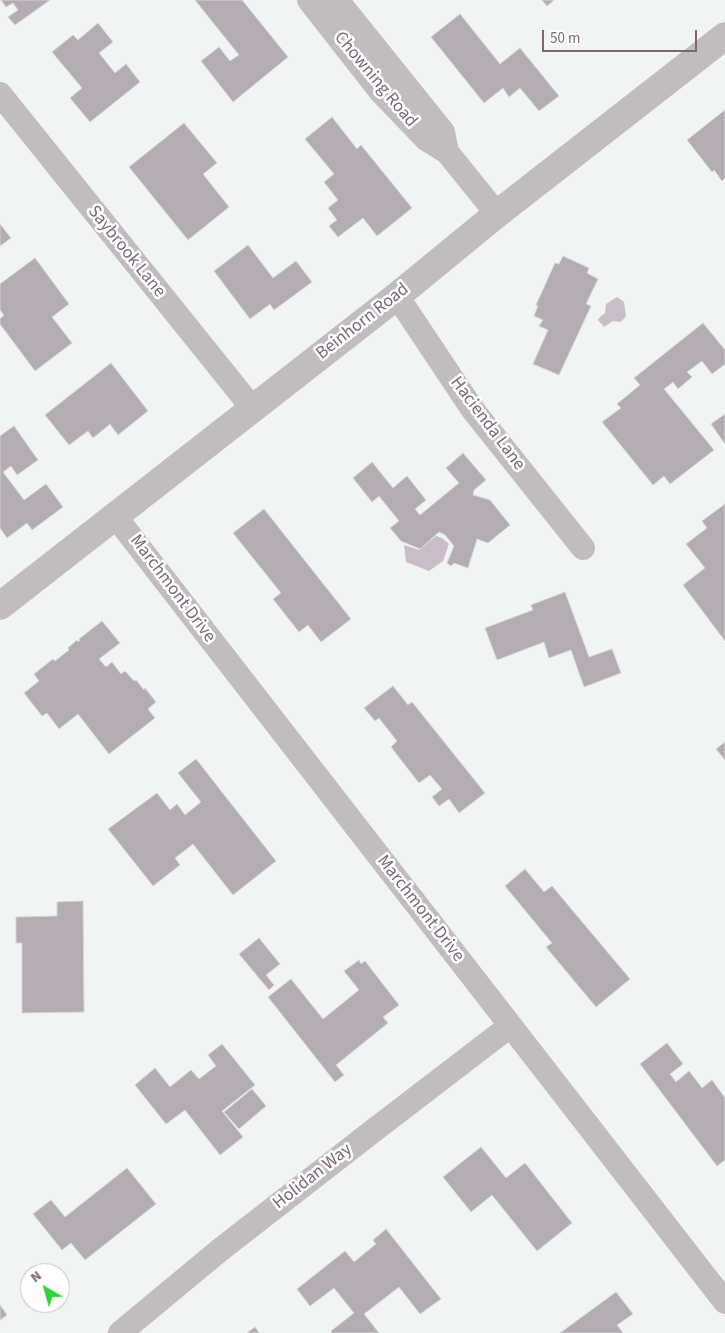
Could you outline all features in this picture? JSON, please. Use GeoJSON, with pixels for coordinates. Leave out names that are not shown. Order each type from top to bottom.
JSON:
{"type":"FeatureCollection","features":[{"type":"Feature","properties":{"kind":"street","name":"Chowning Road"},"geometry":{"type":"LineString","coordinates":[[309,0],[381,92],[426,139],[448,152],[498,214]]}},
{"type":"Feature","properties":{"kind":"street","name":"Chowning Road"},"geometry":{"type":"LineString","coordinates":[[337,0],[443,132],[448,152]]}},
{"type":"Feature","properties":{"kind":"street","name":"Beinhorn Road"},"geometry":{"type":"LineString","coordinates":[[0,606],[397,296],[498,214],[725,36]]}},
{"type":"Feature","properties":{"kind":"street","name":"Saybrook Lane"},"geometry":{"type":"LineString","coordinates":[[0,94],[253,409]]}},
{"type":"Feature","properties":{"kind":"street","name":"Hacienda Lane"},"geometry":{"type":"LineString","coordinates":[[397,296],[473,410],[583,548]]}},
{"type":"Feature","properties":{"kind":"street","name":"Marchmont Drive"},"geometry":{"type":"LineString","coordinates":[[115,516],[725,1302]]}},
{"type":"Feature","properties":{"kind":"street","name":"Holidan Way"},"geometry":{"type":"LineString","coordinates":[[120,1333],[236,1238],[510,1026]]}},
{"type":"Feature","properties":{"kind":"shaded area"},"geometry":{"type":"Polygon","coordinates":[[[617,297],[624,302],[626,316],[621,322],[613,321],[604,327],[598,320],[605,313],[606,304],[617,297]]]}},
{"type":"Feature","properties":{"kind":"shaded area"},"geometry":{"type":"Polygon","coordinates":[[[436,536],[449,544],[443,561],[429,571],[406,562],[404,545],[419,550],[436,536]]]}},
{"type":"Feature","properties":{"kind":"building"},"geometry":{"type":"Polygon","coordinates":[[[1,0],[50,0],[15,25],[8,17],[18,10],[13,3],[6,7],[1,0]]]}},
{"type":"Feature","properties":{"kind":"building"},"geometry":{"type":"Polygon","coordinates":[[[195,0],[242,0],[288,57],[233,102],[201,61],[219,47],[230,61],[239,55],[195,0]]]}},
{"type":"Feature","properties":{"kind":"building"},"geometry":{"type":"Polygon","coordinates":[[[542,0],[554,0],[547,6],[542,0]]]}},
{"type":"Feature","properties":{"kind":"building"},"geometry":{"type":"Polygon","coordinates":[[[460,14],[500,64],[520,48],[559,96],[539,111],[520,88],[509,97],[503,88],[484,103],[431,37],[460,14]]]}},
{"type":"Feature","properties":{"kind":"building"},"geometry":{"type":"Polygon","coordinates":[[[98,23],[113,42],[99,53],[115,73],[126,64],[140,82],[90,122],[70,98],[82,88],[52,52],[73,35],[78,40],[98,23]]]}},
{"type":"Feature","properties":{"kind":"building"},"geometry":{"type":"Polygon","coordinates":[[[725,110],[725,178],[722,181],[714,170],[712,172],[687,140],[725,110]]]}},
{"type":"Feature","properties":{"kind":"building"},"geometry":{"type":"Polygon","coordinates":[[[332,117],[357,149],[361,145],[412,208],[377,236],[363,218],[338,237],[329,226],[337,220],[328,208],[338,200],[324,182],[334,174],[305,139],[332,117]]]}},
{"type":"Feature","properties":{"kind":"building"},"geometry":{"type":"Polygon","coordinates":[[[184,123],[217,163],[203,174],[229,207],[188,240],[129,167],[184,123]]]}},
{"type":"Feature","properties":{"kind":"building"},"geometry":{"type":"Polygon","coordinates":[[[0,224],[11,238],[0,246],[0,224]]]}},
{"type":"Feature","properties":{"kind":"building"},"geometry":{"type":"Polygon","coordinates":[[[248,245],[273,278],[296,261],[312,282],[274,310],[270,304],[250,319],[214,271],[248,245]]]}},
{"type":"Feature","properties":{"kind":"building"},"geometry":{"type":"Polygon","coordinates":[[[563,256],[589,268],[587,273],[598,279],[586,304],[591,306],[559,375],[533,364],[548,330],[539,326],[543,320],[534,316],[538,306],[536,305],[555,263],[559,264],[563,256]]]}},
{"type":"Feature","properties":{"kind":"building"},"geometry":{"type":"Polygon","coordinates":[[[35,258],[69,304],[52,317],[72,343],[35,371],[0,324],[0,319],[4,315],[0,310],[0,284],[35,258]]]}},
{"type":"Feature","properties":{"kind":"building"},"geometry":{"type":"Polygon","coordinates":[[[703,323],[725,350],[725,364],[712,374],[702,361],[687,372],[692,377],[678,389],[673,382],[664,389],[714,450],[670,484],[664,476],[653,485],[602,422],[621,408],[617,404],[640,385],[634,378],[703,323]]]}},
{"type":"Feature","properties":{"kind":"building"},"geometry":{"type":"Polygon","coordinates":[[[111,363],[148,411],[118,435],[110,424],[93,438],[88,431],[69,445],[45,415],[111,363]]]}},
{"type":"Feature","properties":{"kind":"building"},"geometry":{"type":"Polygon","coordinates":[[[725,414],[725,444],[711,424],[725,414]]]}},
{"type":"Feature","properties":{"kind":"building"},"geometry":{"type":"Polygon","coordinates":[[[14,426],[38,460],[17,475],[11,466],[3,472],[24,500],[46,484],[63,507],[32,530],[27,523],[7,538],[0,528],[0,436],[14,426]]]}},
{"type":"Feature","properties":{"kind":"building"},"geometry":{"type":"Polygon","coordinates":[[[463,453],[486,480],[474,490],[473,495],[490,500],[510,525],[488,543],[477,539],[468,568],[454,563],[451,566],[447,563],[454,546],[445,535],[439,532],[420,549],[401,541],[390,528],[399,521],[379,496],[372,502],[353,478],[372,462],[393,488],[407,476],[426,500],[415,509],[420,515],[459,483],[446,468],[463,453]]]}},
{"type":"Feature","properties":{"kind":"building"},"geometry":{"type":"Polygon","coordinates":[[[725,504],[725,641],[683,585],[705,568],[686,544],[707,528],[702,521],[725,504]]]}},
{"type":"Feature","properties":{"kind":"building"},"geometry":{"type":"Polygon","coordinates":[[[264,509],[351,619],[321,642],[308,625],[299,632],[273,599],[281,593],[233,533],[264,509]]]}},
{"type":"Feature","properties":{"kind":"building"},"geometry":{"type":"Polygon","coordinates":[[[565,592],[589,657],[612,649],[621,673],[584,687],[571,650],[549,658],[544,642],[497,660],[485,628],[533,610],[531,605],[565,592]]]}},
{"type":"Feature","properties":{"kind":"building"},"geometry":{"type":"Polygon","coordinates":[[[102,621],[120,643],[99,659],[106,667],[112,662],[121,674],[125,671],[144,690],[145,688],[156,702],[148,709],[155,718],[109,754],[78,714],[59,729],[47,713],[42,716],[24,693],[39,681],[34,674],[53,659],[55,661],[69,650],[68,648],[77,640],[78,642],[79,639],[102,621]]]}},
{"type":"Feature","properties":{"kind":"building"},"geometry":{"type":"Polygon","coordinates":[[[393,686],[408,705],[412,702],[485,793],[459,813],[449,799],[439,806],[432,797],[442,789],[430,775],[419,783],[391,747],[397,741],[379,718],[375,721],[364,708],[393,686]]]}},
{"type":"Feature","properties":{"kind":"building"},"geometry":{"type":"Polygon","coordinates":[[[725,742],[725,760],[716,749],[725,742]]]}},
{"type":"Feature","properties":{"kind":"building"},"geometry":{"type":"Polygon","coordinates":[[[196,759],[276,861],[233,895],[193,844],[175,858],[180,865],[153,886],[108,829],[157,793],[170,810],[177,804],[185,815],[201,802],[178,773],[196,759]]]}},
{"type":"Feature","properties":{"kind":"building"},"geometry":{"type":"Polygon","coordinates":[[[525,869],[544,892],[552,886],[630,979],[596,1007],[546,947],[552,943],[505,886],[525,869]]]}},
{"type":"Feature","properties":{"kind":"building"},"geometry":{"type":"Polygon","coordinates":[[[83,901],[84,1012],[22,1013],[22,943],[16,943],[16,917],[57,916],[57,902],[83,901]]]}},
{"type":"Feature","properties":{"kind":"building"},"geometry":{"type":"Polygon","coordinates":[[[259,938],[280,964],[266,975],[274,985],[269,990],[239,954],[259,938]]]}},
{"type":"Feature","properties":{"kind":"building"},"geometry":{"type":"Polygon","coordinates":[[[359,960],[361,964],[365,961],[399,1005],[383,1017],[388,1023],[336,1065],[344,1075],[335,1082],[268,997],[291,979],[323,1019],[359,990],[344,971],[359,960]]]}},
{"type":"Feature","properties":{"kind":"building"},"geometry":{"type":"Polygon","coordinates":[[[667,1043],[683,1064],[670,1074],[676,1082],[689,1071],[702,1088],[712,1080],[725,1098],[725,1160],[717,1166],[640,1064],[667,1043]]]}},
{"type":"Feature","properties":{"kind":"building"},"geometry":{"type":"Polygon","coordinates":[[[222,1044],[255,1085],[222,1111],[243,1137],[220,1155],[185,1110],[166,1124],[135,1085],[155,1068],[170,1087],[191,1070],[199,1079],[216,1066],[208,1055],[222,1044]]]}},
{"type":"Feature","properties":{"kind":"building"},"geometry":{"type":"Polygon","coordinates":[[[252,1089],[266,1106],[239,1129],[224,1112],[252,1089]]]}},
{"type":"Feature","properties":{"kind":"building"},"geometry":{"type":"Polygon","coordinates":[[[481,1147],[506,1178],[525,1163],[572,1223],[537,1251],[492,1195],[471,1212],[443,1177],[481,1147]]]}},
{"type":"Feature","properties":{"kind":"building"},"geometry":{"type":"Polygon","coordinates":[[[127,1168],[156,1204],[85,1260],[71,1243],[62,1250],[33,1214],[51,1200],[65,1217],[127,1168]]]}},
{"type":"Feature","properties":{"kind":"building"},"geometry":{"type":"Polygon","coordinates":[[[386,1229],[441,1299],[420,1314],[399,1287],[364,1314],[379,1333],[332,1333],[331,1331],[354,1313],[334,1288],[310,1306],[297,1289],[345,1251],[354,1262],[376,1244],[373,1240],[386,1229]]]}},
{"type":"Feature","properties":{"kind":"building"},"geometry":{"type":"Polygon","coordinates":[[[616,1292],[633,1314],[617,1325],[623,1333],[560,1333],[616,1292]]]}},
{"type":"Feature","properties":{"kind":"building"},"geometry":{"type":"Polygon","coordinates":[[[0,1305],[7,1315],[0,1320],[0,1305]]]}},
{"type":"Feature","properties":{"kind":"building"},"geometry":{"type":"Polygon","coordinates":[[[255,1327],[259,1333],[247,1333],[255,1327]]]}}]}
